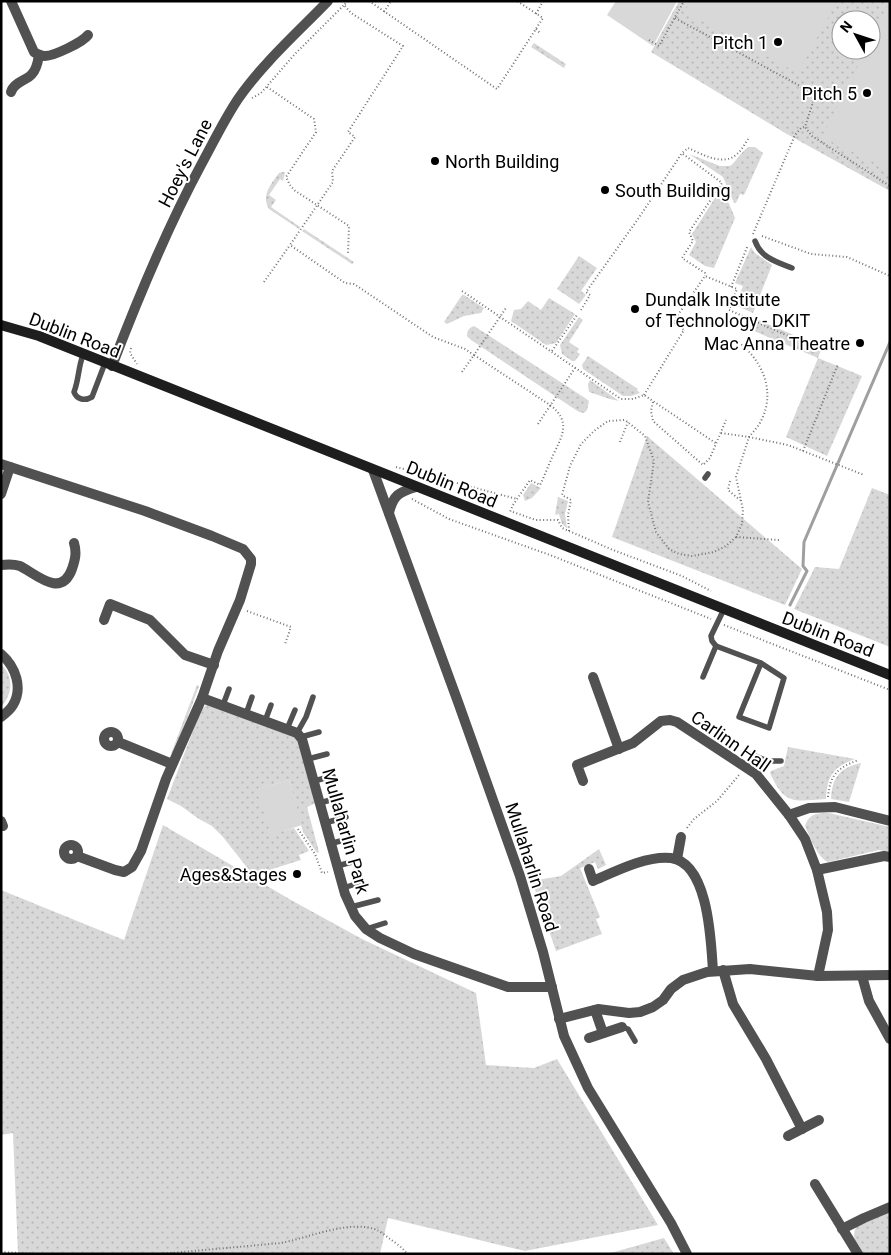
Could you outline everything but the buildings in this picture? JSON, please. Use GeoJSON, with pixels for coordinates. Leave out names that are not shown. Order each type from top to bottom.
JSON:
{"type":"FeatureCollection","features":[{"type":"Feature","properties":{"kind":"main road","name":"Dublin Road"},"geometry":{"type":"LineString","coordinates":[[1,326],[39,336],[890,675]]}},
{"type":"Feature","properties":{"kind":"street"},"geometry":{"type":"LineString","coordinates":[[11,1],[34,52],[39,55],[48,56],[84,40],[88,35]]}},
{"type":"Feature","properties":{"kind":"street","name":"Hoey's Lane"},"geometry":{"type":"LineString","coordinates":[[108,365],[182,201],[223,124],[240,98],[267,65],[328,1]]}},
{"type":"Feature","properties":{"kind":"street"},"geometry":{"type":"LineString","coordinates":[[11,92],[13,87],[33,74],[39,55]]}},
{"type":"Feature","properties":{"kind":"street"},"geometry":{"type":"LineString","coordinates":[[1,494],[6,465],[212,536],[242,549],[251,559],[237,608],[202,698],[172,764],[141,851],[132,867],[124,872],[77,856]]}},
{"type":"Feature","properties":{"kind":"street","name":"Mullaharlin Road"},"geometry":{"type":"LineString","coordinates":[[373,470],[520,876],[552,987],[559,1019],[572,1055],[588,1088],[671,1223],[687,1254]]}},
{"type":"Feature","properties":{"kind":"street"},"geometry":{"type":"LineString","coordinates":[[389,514],[392,500],[404,490],[416,487]]}},
{"type":"Feature","properties":{"kind":"street"},"geometry":{"type":"LineString","coordinates":[[1,565],[19,566],[49,583],[56,583],[65,580],[70,574],[76,557],[74,543]]}},
{"type":"Feature","properties":{"kind":"street"},"geometry":{"type":"LineString","coordinates":[[104,620],[110,604],[127,610],[150,620],[185,655],[214,665]]}},
{"type":"Feature","properties":{"kind":"street"},"geometry":{"type":"LineString","coordinates":[[1,654],[13,668],[18,688],[12,707],[1,717]]}},
{"type":"Feature","properties":{"kind":"street"},"geometry":{"type":"LineString","coordinates":[[592,676],[619,749]]}},
{"type":"Feature","properties":{"kind":"street"},"geometry":{"type":"LineString","coordinates":[[202,698],[299,735]]}},
{"type":"Feature","properties":{"kind":"street","name":"Carlinn Hall"},"geometry":{"type":"LineString","coordinates":[[583,781],[577,765],[633,743],[661,721],[670,720],[678,722],[757,775],[789,815],[805,839],[824,893],[828,930],[818,976]]}},
{"type":"Feature","properties":{"kind":"street","name":"Mullaharlin Park"},"geometry":{"type":"LineString","coordinates":[[299,735],[308,759],[329,844],[343,888],[355,916],[366,929],[380,938],[414,954],[508,987],[552,987]]}},
{"type":"Feature","properties":{"kind":"street"},"geometry":{"type":"LineString","coordinates":[[118,742],[172,764]]}},
{"type":"Feature","properties":{"kind":"street"},"geometry":{"type":"LineString","coordinates":[[789,815],[809,808],[827,806],[890,820]]}},
{"type":"Feature","properties":{"kind":"street"},"geometry":{"type":"LineString","coordinates":[[677,860],[681,837]]}},
{"type":"Feature","properties":{"kind":"street"},"geometry":{"type":"LineString","coordinates":[[817,870],[884,856],[890,857]]}},
{"type":"Feature","properties":{"kind":"street"},"geometry":{"type":"LineString","coordinates":[[589,869],[593,881],[650,860],[670,858],[677,860],[694,876],[706,904],[718,970],[733,1004],[766,1059],[802,1129]]}},
{"type":"Feature","properties":{"kind":"street"},"geometry":{"type":"LineString","coordinates":[[559,1019],[595,1010],[640,1012],[653,1007],[683,980],[700,973],[718,970],[772,970],[818,976],[890,975]]}},
{"type":"Feature","properties":{"kind":"street"},"geometry":{"type":"LineString","coordinates":[[862,976],[869,1000],[890,1039]]}},
{"type":"Feature","properties":{"kind":"street"},"geometry":{"type":"LineString","coordinates":[[595,1010],[603,1033]]}},
{"type":"Feature","properties":{"kind":"street"},"geometry":{"type":"LineString","coordinates":[[589,1038],[622,1027]]}},
{"type":"Feature","properties":{"kind":"street"},"geometry":{"type":"LineString","coordinates":[[788,1136],[819,1120]]}},
{"type":"Feature","properties":{"kind":"street"},"geometry":{"type":"LineString","coordinates":[[815,1184],[858,1254]]}},
{"type":"Feature","properties":{"kind":"street"},"geometry":{"type":"LineString","coordinates":[[842,1229],[890,1208]]}},
{"type":"Feature","properties":{"kind":"lane"},"geometry":{"type":"LineString","coordinates":[[755,241],[758,249],[766,256],[792,268]]}},
{"type":"Feature","properties":{"kind":"lane"},"geometry":{"type":"LineString","coordinates":[[83,355],[78,369],[79,378],[74,392],[82,400],[92,397],[108,365]]}},
{"type":"Feature","properties":{"kind":"lane"},"geometry":{"type":"LineString","coordinates":[[724,609],[712,636],[712,641],[716,646],[740,652],[761,663],[784,678],[769,728],[739,717],[761,663]]}},
{"type":"Feature","properties":{"kind":"lane"},"geometry":{"type":"LineString","coordinates":[[703,677],[716,646]]}},
{"type":"Feature","properties":{"kind":"lane"},"geometry":{"type":"LineString","coordinates":[[223,706],[229,689]]}},
{"type":"Feature","properties":{"kind":"lane"},"geometry":{"type":"LineString","coordinates":[[246,714],[252,697]]}},
{"type":"Feature","properties":{"kind":"lane"},"geometry":{"type":"LineString","coordinates":[[313,697],[299,735],[319,732]]}},
{"type":"Feature","properties":{"kind":"lane"},"geometry":{"type":"LineString","coordinates":[[265,721],[271,705]]}},
{"type":"Feature","properties":{"kind":"lane"},"geometry":{"type":"LineString","coordinates":[[287,729],[295,710]]}},
{"type":"Feature","properties":{"kind":"lane"},"geometry":{"type":"LineString","coordinates":[[308,759],[327,754]]}},
{"type":"Feature","properties":{"kind":"lane"},"geometry":{"type":"LineString","coordinates":[[751,754],[767,761],[781,761]]}},
{"type":"Feature","properties":{"kind":"lane"},"geometry":{"type":"LineString","coordinates":[[757,775],[767,761]]}},
{"type":"Feature","properties":{"kind":"lane"},"geometry":{"type":"LineString","coordinates":[[314,781],[333,776]]}},
{"type":"Feature","properties":{"kind":"lane"},"geometry":{"type":"LineString","coordinates":[[320,803],[336,798]]}},
{"type":"Feature","properties":{"kind":"lane"},"geometry":{"type":"LineString","coordinates":[[325,822],[346,818]]}},
{"type":"Feature","properties":{"kind":"lane"},"geometry":{"type":"LineString","coordinates":[[329,844],[348,839]]}},
{"type":"Feature","properties":{"kind":"lane"},"geometry":{"type":"LineString","coordinates":[[338,868],[352,862]]}},
{"type":"Feature","properties":{"kind":"lane"},"geometry":{"type":"LineString","coordinates":[[343,888],[359,883]]}},
{"type":"Feature","properties":{"kind":"lane"},"geometry":{"type":"LineString","coordinates":[[351,907],[378,900]]}},
{"type":"Feature","properties":{"kind":"lane"},"geometry":{"type":"LineString","coordinates":[[366,929],[385,923]]}},
{"type":"Feature","properties":{"kind":"lane"},"geometry":{"type":"LineString","coordinates":[[622,1027],[628,1029],[635,1041]]}},
{"type":"Feature","properties":{"kind":"path"},"geometry":{"type":"LineString","coordinates":[[248,100],[261,93],[294,55],[348,1]]}},
{"type":"Feature","properties":{"kind":"path"},"geometry":{"type":"LineString","coordinates":[[369,1],[496,89],[543,18],[517,1]]}},
{"type":"Feature","properties":{"kind":"path"},"geometry":{"type":"LineString","coordinates":[[384,12],[391,1]]}},
{"type":"Feature","properties":{"kind":"path"},"geometry":{"type":"LineString","coordinates":[[536,14],[543,1]]}},
{"type":"Feature","properties":{"kind":"path"},"geometry":{"type":"LineString","coordinates":[[649,40],[659,46],[684,1]]}},
{"type":"Feature","properties":{"kind":"path"},"geometry":{"type":"LineString","coordinates":[[264,282],[333,182],[332,171],[355,137],[348,132],[403,46],[351,12],[344,5]]}},
{"type":"Feature","properties":{"kind":"path"},"geometry":{"type":"LineString","coordinates":[[675,18],[812,92],[814,99],[805,127]]}},
{"type":"Feature","properties":{"kind":"path"},"geometry":{"type":"LineString","coordinates":[[536,29],[540,32]]}},
{"type":"Feature","properties":{"kind":"path"},"geometry":{"type":"LineString","coordinates":[[267,87],[314,119],[316,132],[286,176],[294,190],[348,226],[348,254]]}},
{"type":"Feature","properties":{"kind":"path"},"geometry":{"type":"LineString","coordinates":[[805,127],[812,136],[890,186]]}},
{"type":"Feature","properties":{"kind":"path"},"geometry":{"type":"LineString","coordinates":[[730,287],[795,135],[800,128],[805,127]]}},
{"type":"Feature","properties":{"kind":"path"},"geometry":{"type":"LineString","coordinates":[[581,310],[590,294],[586,292],[682,153],[688,148],[718,160],[728,159],[737,154],[749,138]]}},
{"type":"Feature","properties":{"kind":"path"},"geometry":{"type":"LineString","coordinates":[[682,153],[722,183],[689,232],[693,241],[682,258],[705,273],[705,276],[737,289],[729,310],[818,349]]}},
{"type":"Feature","properties":{"kind":"path"},"geometry":{"type":"LineString","coordinates":[[754,230],[760,236],[812,254],[847,257],[890,276]]}},
{"type":"Feature","properties":{"kind":"path"},"geometry":{"type":"LineString","coordinates":[[290,245],[345,283],[354,284],[433,337],[465,349],[557,410],[562,419],[564,430],[561,441],[540,484],[530,480],[517,499],[510,512],[501,538]]}},
{"type":"Feature","properties":{"kind":"path"},"geometry":{"type":"LineString","coordinates":[[462,291],[621,399],[632,399],[644,395],[684,330],[673,322],[705,276]]}},
{"type":"Feature","properties":{"kind":"path"},"geometry":{"type":"LineString","coordinates":[[462,372],[506,308]]}},
{"type":"Feature","properties":{"kind":"path"},"geometry":{"type":"LineString","coordinates":[[552,352],[577,315]]}},
{"type":"Feature","properties":{"kind":"path"},"geometry":{"type":"LineString","coordinates":[[569,531],[568,515],[571,500],[562,495],[570,466],[581,444],[608,421],[625,420],[645,436],[654,461],[648,502],[656,532],[669,549],[679,554],[702,555],[714,552],[736,537],[742,524],[743,510],[736,477],[749,437],[760,423],[764,414],[766,381],[758,363],[743,345],[734,339]]}},
{"type":"Feature","properties":{"kind":"path"},"geometry":{"type":"LineString","coordinates":[[131,341],[130,353],[138,365],[141,366]]}},
{"type":"Feature","properties":{"kind":"path"},"geometry":{"type":"LineString","coordinates":[[803,451],[838,364]]}},
{"type":"Feature","properties":{"kind":"path"},"geometry":{"type":"LineString","coordinates":[[538,424],[575,367]]}},
{"type":"Feature","properties":{"kind":"path"},"geometry":{"type":"LineString","coordinates":[[644,395],[717,444]]}},
{"type":"Feature","properties":{"kind":"path"},"geometry":{"type":"LineString","coordinates":[[653,402],[651,411],[653,421],[703,465],[710,458],[726,420]]}},
{"type":"Feature","properties":{"kind":"path"},"geometry":{"type":"LineString","coordinates":[[620,442],[628,422]]}},
{"type":"Feature","properties":{"kind":"path"},"geometry":{"type":"LineString","coordinates":[[721,433],[788,445],[864,475]]}},
{"type":"Feature","properties":{"kind":"path"},"geometry":{"type":"LineString","coordinates":[[392,467],[517,499]]}},
{"type":"Feature","properties":{"kind":"path"},"geometry":{"type":"LineString","coordinates":[[730,481],[728,490],[740,500]]}},
{"type":"Feature","properties":{"kind":"path"},"geometry":{"type":"LineString","coordinates":[[407,500],[412,499],[449,519],[550,555],[890,690]]}},
{"type":"Feature","properties":{"kind":"path"},"geometry":{"type":"LineString","coordinates":[[510,512],[536,520],[558,520],[562,528],[682,576],[712,592]]}},
{"type":"Feature","properties":{"kind":"path"},"geometry":{"type":"LineString","coordinates":[[736,537],[779,540]]}},
{"type":"Feature","properties":{"kind":"path"},"geometry":{"type":"LineString","coordinates":[[237,608],[291,627],[285,644]]}},
{"type":"Feature","properties":{"kind":"path"},"geometry":{"type":"LineString","coordinates":[[827,806],[829,786],[835,773],[858,760]]}},
{"type":"Feature","properties":{"kind":"path"},"geometry":{"type":"LineString","coordinates":[[681,837],[694,819],[717,801],[742,771]]}},
{"type":"Feature","properties":{"kind":"path"},"geometry":{"type":"LineString","coordinates":[[298,829],[315,854],[322,873],[338,868]]}},
{"type":"Feature","properties":{"kind":"path"},"geometry":{"type":"LineString","coordinates":[[160,1254],[280,1243],[299,1240],[333,1230],[359,1226],[376,1230],[397,1244],[407,1254]]}},
{"type":"Feature","properties":{"kind":"path"},"geometry":{"type":"LineString","coordinates":[[1,1252],[37,1254]]}},
{"type":"Feature","properties":{"kind":"shaded area"},"geometry":{"type":"Polygon","coordinates":[[[616,1],[677,1],[653,46],[607,15],[616,1]]]}},
{"type":"Feature","properties":{"kind":"shaded area"},"geometry":{"type":"Polygon","coordinates":[[[679,1],[890,1],[890,191],[785,133],[651,52],[679,1]]]}},
{"type":"Feature","properties":{"kind":"shaded area","name":"Pitch 1"},"geometry":{"type":"Polygon","coordinates":[[[690,1],[837,1],[798,73],[685,12],[690,1]]]}},
{"type":"Feature","properties":{"kind":"shaded area","name":"Pitch 5"},"geometry":{"type":"Polygon","coordinates":[[[890,1],[890,170],[822,137],[861,60],[881,60],[881,19],[890,1]]]}},
{"type":"Feature","properties":{"kind":"shaded area"},"geometry":{"type":"Polygon","coordinates":[[[534,43],[566,64],[564,68],[531,47],[534,43]]]}},
{"type":"Feature","properties":{"kind":"shaded area"},"geometry":{"type":"Polygon","coordinates":[[[749,147],[755,147],[763,153],[744,195],[740,194],[736,203],[734,203],[723,177],[689,154],[720,166],[730,166],[749,147]]]}},
{"type":"Feature","properties":{"kind":"shaded area"},"geometry":{"type":"Polygon","coordinates":[[[285,172],[283,181],[280,179],[269,195],[276,200],[271,207],[300,227],[299,229],[269,209],[267,204],[268,190],[273,181],[279,173],[285,172]]]}},
{"type":"Feature","properties":{"kind":"shaded area"},"geometry":{"type":"Polygon","coordinates":[[[722,187],[735,218],[714,268],[705,266],[689,255],[696,242],[692,234],[722,187]]]}},
{"type":"Feature","properties":{"kind":"shaded area"},"geometry":{"type":"Polygon","coordinates":[[[304,229],[354,262],[352,264],[302,231],[304,229]]]}},
{"type":"Feature","properties":{"kind":"shaded area"},"geometry":{"type":"Polygon","coordinates":[[[751,247],[755,253],[772,265],[753,313],[735,305],[743,286],[735,283],[751,247]]]}},
{"type":"Feature","properties":{"kind":"shaded area"},"geometry":{"type":"Polygon","coordinates":[[[579,256],[597,268],[581,291],[586,295],[579,304],[557,289],[579,256]]]}},
{"type":"Feature","properties":{"kind":"shaded area"},"geometry":{"type":"Polygon","coordinates":[[[462,295],[484,308],[481,313],[464,316],[447,324],[444,322],[462,295]]]}},
{"type":"Feature","properties":{"kind":"shaded area"},"geometry":{"type":"Polygon","coordinates":[[[549,298],[575,314],[556,343],[546,345],[511,321],[514,310],[521,309],[528,301],[541,310],[549,298]]]}},
{"type":"Feature","properties":{"kind":"shaded area"},"geometry":{"type":"Polygon","coordinates":[[[579,317],[583,320],[569,342],[579,349],[577,352],[580,354],[575,361],[572,361],[562,354],[560,345],[579,317]]]}},
{"type":"Feature","properties":{"kind":"shaded area"},"geometry":{"type":"Polygon","coordinates":[[[754,318],[822,347],[818,358],[749,329],[754,318]]]}},
{"type":"Feature","properties":{"kind":"shaded area"},"geometry":{"type":"Polygon","coordinates":[[[474,326],[585,398],[589,401],[587,410],[584,413],[579,412],[471,340],[467,336],[467,332],[474,326]]]}},
{"type":"Feature","properties":{"kind":"shaded area"},"geometry":{"type":"Polygon","coordinates":[[[588,356],[638,389],[640,393],[623,396],[583,369],[582,365],[588,356]]]}},
{"type":"Feature","properties":{"kind":"shaded area"},"geometry":{"type":"Polygon","coordinates":[[[818,358],[862,376],[827,456],[786,437],[818,358]]]}},
{"type":"Feature","properties":{"kind":"shaded area"},"geometry":{"type":"Polygon","coordinates":[[[590,380],[619,401],[589,392],[588,384],[590,380]]]}},
{"type":"Feature","properties":{"kind":"shaded area"},"geometry":{"type":"Polygon","coordinates":[[[647,436],[802,569],[785,605],[612,537],[647,436]]]}},
{"type":"Feature","properties":{"kind":"shaded area"},"geometry":{"type":"Polygon","coordinates":[[[531,483],[541,488],[532,498],[525,501],[523,495],[531,483]]]}},
{"type":"Feature","properties":{"kind":"shaded area"},"geometry":{"type":"Polygon","coordinates":[[[872,488],[890,495],[890,647],[794,609],[815,567],[839,569],[872,488]]]}},
{"type":"Feature","properties":{"kind":"shaded area"},"geometry":{"type":"Polygon","coordinates":[[[558,497],[568,501],[565,514],[567,528],[562,524],[559,514],[555,515],[558,497]]]}},
{"type":"Feature","properties":{"kind":"shaded area"},"geometry":{"type":"Polygon","coordinates":[[[1,664],[10,680],[10,691],[1,707],[1,664]]]}},
{"type":"Feature","properties":{"kind":"shaded area"},"geometry":{"type":"Polygon","coordinates":[[[197,685],[199,686],[176,749],[171,754],[197,685]]]}},
{"type":"Feature","properties":{"kind":"shaded area"},"geometry":{"type":"Polygon","coordinates":[[[207,704],[289,732],[298,739],[316,803],[307,807],[319,852],[317,853],[303,832],[289,780],[258,789],[271,834],[294,828],[309,851],[299,855],[301,860],[253,875],[212,826],[167,799],[201,710],[207,704]]]}},
{"type":"Feature","properties":{"kind":"shaded area"},"geometry":{"type":"Polygon","coordinates":[[[788,747],[855,759],[841,765],[833,773],[828,784],[826,799],[792,799],[786,796],[775,784],[770,773],[784,766],[788,747]]]}},
{"type":"Feature","properties":{"kind":"shaded area"},"geometry":{"type":"Polygon","coordinates":[[[861,763],[849,802],[831,799],[833,785],[838,775],[847,768],[861,763]]]}},
{"type":"Feature","properties":{"kind":"shaded area"},"geometry":{"type":"Polygon","coordinates":[[[289,780],[302,825],[271,835],[257,789],[289,780]]]}},
{"type":"Feature","properties":{"kind":"shaded area"},"geometry":{"type":"Polygon","coordinates":[[[829,813],[890,827],[890,852],[879,850],[828,862],[820,856],[805,826],[811,816],[829,813]]]}},
{"type":"Feature","properties":{"kind":"shaded area"},"geometry":{"type":"Polygon","coordinates":[[[163,825],[362,939],[476,993],[486,1065],[534,1068],[557,1059],[658,1225],[525,1251],[388,1218],[380,1254],[18,1254],[13,1133],[1,1135],[1,890],[124,940],[163,825]]]}},
{"type":"Feature","properties":{"kind":"shaded area"},"geometry":{"type":"Polygon","coordinates":[[[599,849],[606,865],[598,869],[595,862],[580,868],[600,917],[596,919],[602,934],[556,951],[532,881],[561,876],[599,849]]]}},
{"type":"Feature","properties":{"kind":"shaded area"},"geometry":{"type":"Polygon","coordinates":[[[890,1212],[890,1254],[863,1254],[854,1237],[857,1226],[890,1212]]]}},
{"type":"Feature","properties":{"kind":"shaded area"},"geometry":{"type":"Polygon","coordinates":[[[664,1238],[674,1254],[607,1254],[664,1238]]]}},
{"type":"Feature","properties":{"kind":"waterway"},"geometry":{"type":"LineString","coordinates":[[790,605],[807,571],[803,566],[804,542],[890,342]]}},
{"type":"Feature","properties":{"kind":"place","name":"Pitch 1"},"geometry":{"type":"Point","coordinates":[778,42]}},
{"type":"Feature","properties":{"kind":"place","name":"Pitch 5"},"geometry":{"type":"Point","coordinates":[867,93]}},
{"type":"Feature","properties":{"kind":"place","name":"North Building"},"geometry":{"type":"Point","coordinates":[435,161]}},
{"type":"Feature","properties":{"kind":"place","name":"South Building"},"geometry":{"type":"Point","coordinates":[605,190]}},
{"type":"Feature","properties":{"kind":"place","name":"Dundalk Institute of Technology - DKIT"},"geometry":{"type":"Point","coordinates":[635,309]}},
{"type":"Feature","properties":{"kind":"place","name":"Mac Anna Theatre"},"geometry":{"type":"Point","coordinates":[860,343]}},
{"type":"Feature","properties":{"kind":"place","name":"Ages&Stages"},"geometry":{"type":"Point","coordinates":[297,874]}}]}
